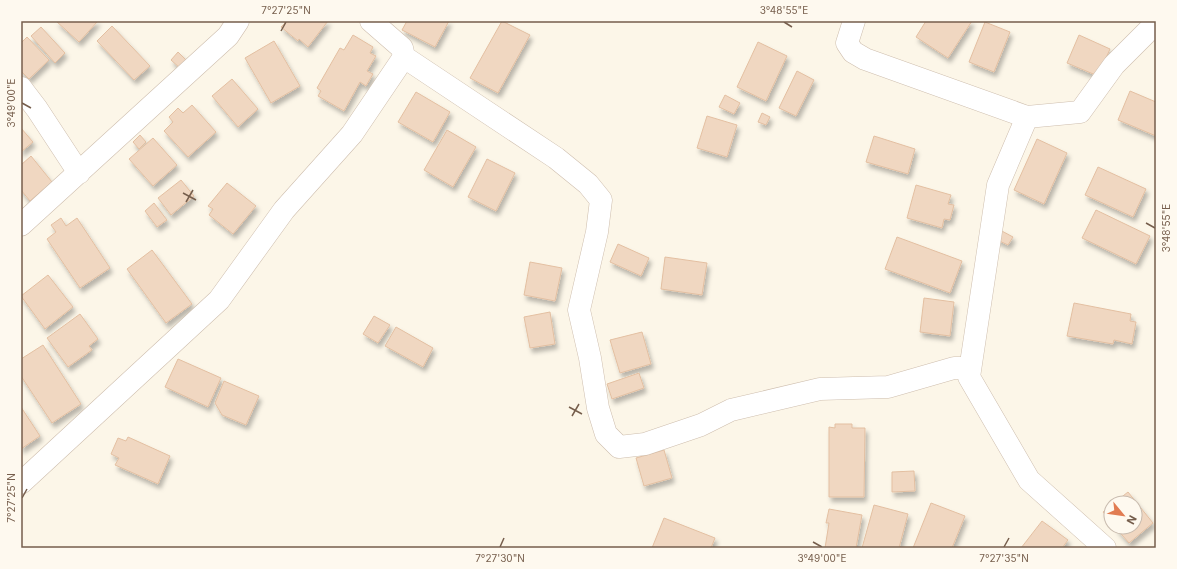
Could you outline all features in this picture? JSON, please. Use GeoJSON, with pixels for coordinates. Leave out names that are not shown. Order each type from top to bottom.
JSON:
{"type":"FeatureCollection","features":[{"type":"Feature","properties":{"kind":"street"},"geometry":{"type":"LineString","coordinates":[[21,225],[228,36],[238,21]]}},
{"type":"Feature","properties":{"kind":"street"},"geometry":{"type":"LineString","coordinates":[[371,21],[402,48],[404,57],[556,158],[588,184],[601,200],[597,232],[579,310],[590,358],[598,408],[606,434],[618,447],[645,444],[702,425],[731,410],[820,389],[888,387],[954,368],[970,368]]}},
{"type":"Feature","properties":{"kind":"street"},"geometry":{"type":"LineString","coordinates":[[854,21],[846,44],[853,52],[865,59],[1027,118],[1080,112],[1114,65],[1149,30],[1156,29]]}},
{"type":"Feature","properties":{"kind":"street"},"geometry":{"type":"LineString","coordinates":[[21,483],[219,300],[284,210],[352,134],[404,57]]}},
{"type":"Feature","properties":{"kind":"street"},"geometry":{"type":"LineString","coordinates":[[21,88],[37,109],[79,173]]}},
{"type":"Feature","properties":{"kind":"street"},"geometry":{"type":"LineString","coordinates":[[1027,118],[998,184],[968,376],[1029,480],[1105,548]]}},
{"type":"Feature","properties":{"kind":"building"},"geometry":{"type":"Polygon","coordinates":[[[56,21],[98,21],[79,42],[56,21]]]}},
{"type":"Feature","properties":{"kind":"building"},"geometry":{"type":"Polygon","coordinates":[[[283,21],[328,21],[308,47],[281,27],[285,23],[283,21]]]}},
{"type":"Feature","properties":{"kind":"building"},"geometry":{"type":"Polygon","coordinates":[[[407,21],[449,21],[435,47],[402,30],[407,21]]]}},
{"type":"Feature","properties":{"kind":"building"},"geometry":{"type":"Polygon","coordinates":[[[502,21],[530,35],[498,93],[470,78],[502,21]]]}},
{"type":"Feature","properties":{"kind":"building"},"geometry":{"type":"Polygon","coordinates":[[[926,21],[972,21],[948,58],[916,37],[926,21]]]}},
{"type":"Feature","properties":{"kind":"building"},"geometry":{"type":"Polygon","coordinates":[[[985,22],[1010,32],[994,72],[969,62],[985,22]]]}},
{"type":"Feature","properties":{"kind":"building"},"geometry":{"type":"Polygon","coordinates":[[[112,26],[150,66],[134,80],[97,41],[112,26]]]}},
{"type":"Feature","properties":{"kind":"building"},"geometry":{"type":"Polygon","coordinates":[[[41,27],[65,53],[55,63],[31,36],[41,27]]]}},
{"type":"Feature","properties":{"kind":"building"},"geometry":{"type":"Polygon","coordinates":[[[353,35],[373,47],[370,53],[376,56],[367,71],[373,74],[366,86],[360,82],[344,111],[318,96],[321,91],[317,88],[340,48],[344,50],[353,35]]]}},
{"type":"Feature","properties":{"kind":"building"},"geometry":{"type":"Polygon","coordinates":[[[1079,35],[1110,49],[1098,76],[1067,63],[1079,35]]]}},
{"type":"Feature","properties":{"kind":"building"},"geometry":{"type":"Polygon","coordinates":[[[27,37],[49,60],[29,79],[21,71],[21,43],[27,37]]]}},
{"type":"Feature","properties":{"kind":"building"},"geometry":{"type":"Polygon","coordinates":[[[274,41],[300,86],[271,103],[245,58],[274,41]]]}},
{"type":"Feature","properties":{"kind":"building"},"geometry":{"type":"Polygon","coordinates":[[[758,42],[787,56],[766,101],[737,87],[758,42]]]}},
{"type":"Feature","properties":{"kind":"building"},"geometry":{"type":"Polygon","coordinates":[[[178,52],[188,62],[181,69],[171,60],[178,52]]]}},
{"type":"Feature","properties":{"kind":"building"},"geometry":{"type":"Polygon","coordinates":[[[797,71],[814,80],[796,116],[779,108],[797,71]]]}},
{"type":"Feature","properties":{"kind":"building"},"geometry":{"type":"Polygon","coordinates":[[[232,79],[258,109],[238,127],[212,96],[232,79]]]}},
{"type":"Feature","properties":{"kind":"building"},"geometry":{"type":"Polygon","coordinates":[[[1130,91],[1156,102],[1156,136],[1118,120],[1130,91]]]}},
{"type":"Feature","properties":{"kind":"building"},"geometry":{"type":"Polygon","coordinates":[[[416,92],[450,112],[433,142],[398,122],[416,92]]]}},
{"type":"Feature","properties":{"kind":"building"},"geometry":{"type":"Polygon","coordinates":[[[725,95],[740,103],[734,114],[719,107],[725,95]]]}},
{"type":"Feature","properties":{"kind":"building"},"geometry":{"type":"Polygon","coordinates":[[[192,105],[216,132],[188,157],[164,131],[173,122],[169,117],[178,108],[183,113],[192,105]]]}},
{"type":"Feature","properties":{"kind":"building"},"geometry":{"type":"Polygon","coordinates":[[[762,113],[770,117],[766,125],[758,122],[762,113]]]}},
{"type":"Feature","properties":{"kind":"building"},"geometry":{"type":"Polygon","coordinates":[[[707,116],[737,125],[727,157],[697,148],[707,116]]]}},
{"type":"Feature","properties":{"kind":"building"},"geometry":{"type":"Polygon","coordinates":[[[21,128],[33,142],[21,152],[21,128]]]}},
{"type":"Feature","properties":{"kind":"building"},"geometry":{"type":"Polygon","coordinates":[[[447,130],[476,147],[453,187],[424,170],[447,130]]]}},
{"type":"Feature","properties":{"kind":"building"},"geometry":{"type":"Polygon","coordinates":[[[140,135],[146,142],[139,149],[133,142],[140,135]]]}},
{"type":"Feature","properties":{"kind":"building"},"geometry":{"type":"Polygon","coordinates":[[[874,136],[915,149],[908,174],[866,162],[874,136]]]}},
{"type":"Feature","properties":{"kind":"building"},"geometry":{"type":"Polygon","coordinates":[[[153,138],[177,165],[153,186],[129,159],[153,138]]]}},
{"type":"Feature","properties":{"kind":"building"},"geometry":{"type":"Polygon","coordinates":[[[1037,139],[1067,153],[1044,204],[1014,190],[1037,139]]]}},
{"type":"Feature","properties":{"kind":"building"},"geometry":{"type":"Polygon","coordinates":[[[31,156],[52,182],[30,201],[21,190],[21,165],[31,156]]]}},
{"type":"Feature","properties":{"kind":"building"},"geometry":{"type":"Polygon","coordinates":[[[487,159],[515,173],[496,211],[468,197],[487,159]]]}},
{"type":"Feature","properties":{"kind":"building"},"geometry":{"type":"Polygon","coordinates":[[[1098,167],[1146,189],[1133,217],[1085,195],[1098,167]]]}},
{"type":"Feature","properties":{"kind":"building"},"geometry":{"type":"Polygon","coordinates":[[[181,180],[194,196],[171,215],[158,198],[181,180]]]}},
{"type":"Feature","properties":{"kind":"building"},"geometry":{"type":"Polygon","coordinates":[[[227,183],[256,206],[233,234],[209,215],[213,209],[208,206],[227,183]]]}},
{"type":"Feature","properties":{"kind":"building"},"geometry":{"type":"Polygon","coordinates":[[[916,185],[951,195],[948,204],[954,205],[950,220],[944,219],[942,228],[907,218],[916,185]]]}},
{"type":"Feature","properties":{"kind":"building"},"geometry":{"type":"Polygon","coordinates":[[[154,203],[167,220],[157,227],[145,211],[154,203]]]}},
{"type":"Feature","properties":{"kind":"building"},"geometry":{"type":"Polygon","coordinates":[[[1096,210],[1150,236],[1136,264],[1082,238],[1096,210]]]}},
{"type":"Feature","properties":{"kind":"building"},"geometry":{"type":"Polygon","coordinates":[[[61,218],[66,226],[77,218],[110,268],[80,288],[47,239],[56,232],[51,225],[61,218]]]}},
{"type":"Feature","properties":{"kind":"building"},"geometry":{"type":"Polygon","coordinates":[[[1000,230],[1013,237],[1008,245],[995,239],[1000,230]]]}},
{"type":"Feature","properties":{"kind":"building"},"geometry":{"type":"Polygon","coordinates":[[[897,237],[962,261],[950,293],[885,269],[897,237]]]}},
{"type":"Feature","properties":{"kind":"building"},"geometry":{"type":"Polygon","coordinates":[[[618,244],[649,258],[641,276],[610,262],[618,244]]]}},
{"type":"Feature","properties":{"kind":"building"},"geometry":{"type":"Polygon","coordinates":[[[152,250],[192,304],[166,323],[127,269],[152,250]]]}},
{"type":"Feature","properties":{"kind":"building"},"geometry":{"type":"Polygon","coordinates":[[[665,257],[707,263],[702,295],[661,289],[665,257]]]}},
{"type":"Feature","properties":{"kind":"building"},"geometry":{"type":"Polygon","coordinates":[[[530,262],[562,268],[555,301],[524,295],[530,262]]]}},
{"type":"Feature","properties":{"kind":"building"},"geometry":{"type":"Polygon","coordinates":[[[48,275],[73,307],[45,329],[21,296],[48,275]]]}},
{"type":"Feature","properties":{"kind":"building"},"geometry":{"type":"Polygon","coordinates":[[[924,298],[954,302],[950,336],[920,332],[924,298]]]}},
{"type":"Feature","properties":{"kind":"building"},"geometry":{"type":"Polygon","coordinates":[[[1074,303],[1131,314],[1130,321],[1136,322],[1132,344],[1114,340],[1113,344],[1067,336],[1074,303]]]}},
{"type":"Feature","properties":{"kind":"building"},"geometry":{"type":"Polygon","coordinates":[[[550,312],[555,344],[530,348],[524,317],[550,312]]]}},
{"type":"Feature","properties":{"kind":"building"},"geometry":{"type":"Polygon","coordinates":[[[80,314],[98,339],[89,346],[92,350],[68,367],[47,338],[80,314]]]}},
{"type":"Feature","properties":{"kind":"building"},"geometry":{"type":"Polygon","coordinates":[[[374,316],[390,325],[378,343],[363,334],[374,316]]]}},
{"type":"Feature","properties":{"kind":"building"},"geometry":{"type":"Polygon","coordinates":[[[396,327],[433,348],[423,367],[385,346],[396,327]]]}},
{"type":"Feature","properties":{"kind":"building"},"geometry":{"type":"Polygon","coordinates":[[[642,332],[651,364],[620,373],[610,340],[642,332]]]}},
{"type":"Feature","properties":{"kind":"building"},"geometry":{"type":"Polygon","coordinates":[[[43,345],[81,404],[52,423],[21,376],[21,359],[43,345]]]}},
{"type":"Feature","properties":{"kind":"building"},"geometry":{"type":"Polygon","coordinates":[[[178,359],[221,378],[208,407],[165,387],[178,359]]]}},
{"type":"Feature","properties":{"kind":"building"},"geometry":{"type":"Polygon","coordinates":[[[639,373],[644,388],[612,399],[607,384],[639,373]]]}},
{"type":"Feature","properties":{"kind":"building"},"geometry":{"type":"Polygon","coordinates":[[[224,381],[259,396],[246,425],[222,415],[215,403],[224,381]]]}},
{"type":"Feature","properties":{"kind":"building"},"geometry":{"type":"Polygon","coordinates":[[[21,407],[40,436],[21,449],[21,407]]]}},
{"type":"Feature","properties":{"kind":"building"},"geometry":{"type":"Polygon","coordinates":[[[835,424],[852,424],[852,428],[865,428],[864,497],[829,497],[829,427],[835,428],[835,424]]]}},
{"type":"Feature","properties":{"kind":"building"},"geometry":{"type":"Polygon","coordinates":[[[128,437],[170,456],[158,484],[115,465],[119,458],[111,454],[118,438],[126,441],[128,437]]]}},
{"type":"Feature","properties":{"kind":"building"},"geometry":{"type":"Polygon","coordinates":[[[664,450],[672,478],[644,486],[636,458],[664,450]]]}},
{"type":"Feature","properties":{"kind":"building"},"geometry":{"type":"Polygon","coordinates":[[[914,471],[915,491],[892,492],[892,472],[914,471]]]}},
{"type":"Feature","properties":{"kind":"building"},"geometry":{"type":"Polygon","coordinates":[[[931,503],[965,516],[952,548],[913,548],[931,503]]]}},
{"type":"Feature","properties":{"kind":"building"},"geometry":{"type":"Polygon","coordinates":[[[874,505],[908,514],[899,548],[862,548],[874,505]]]}},
{"type":"Feature","properties":{"kind":"building"},"geometry":{"type":"Polygon","coordinates":[[[829,509],[862,515],[856,548],[825,548],[829,523],[826,523],[829,509]]]}},
{"type":"Feature","properties":{"kind":"building"},"geometry":{"type":"Polygon","coordinates":[[[1143,511],[1153,523],[1143,531],[1143,511]]]}},
{"type":"Feature","properties":{"kind":"building"},"geometry":{"type":"Polygon","coordinates":[[[664,518],[715,538],[711,548],[652,548],[664,518]]]}},
{"type":"Feature","properties":{"kind":"building"},"geometry":{"type":"Polygon","coordinates":[[[1042,521],[1068,540],[1062,548],[1021,548],[1042,521]]]}},
{"type":"Feature","properties":{"kind":"building"},"geometry":{"type":"Polygon","coordinates":[[[1122,535],[1139,535],[1129,543],[1122,535]]]}}]}
